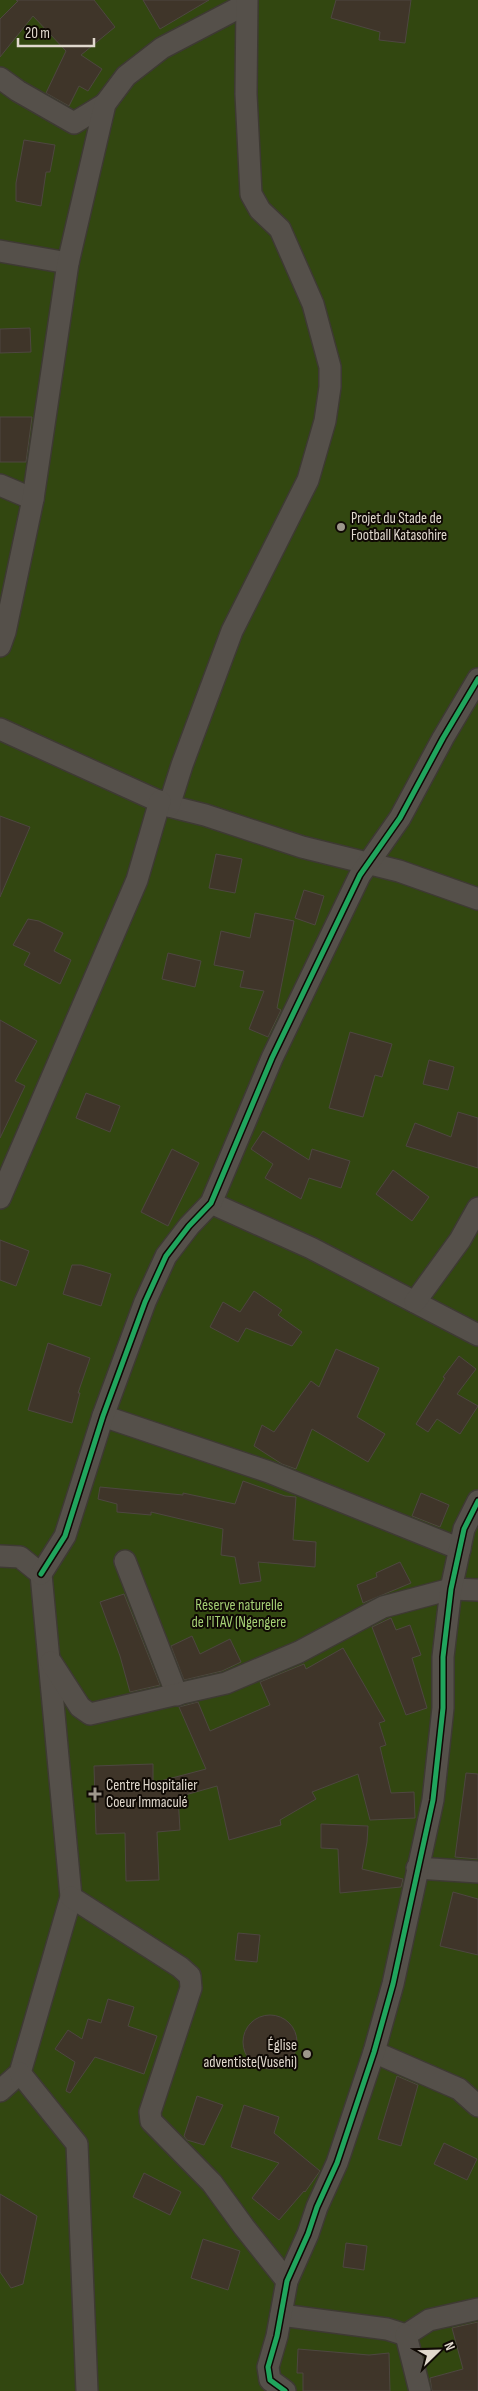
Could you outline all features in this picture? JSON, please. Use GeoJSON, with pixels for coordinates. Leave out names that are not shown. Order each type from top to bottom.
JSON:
{"type":"FeatureCollection","features":[{"type":"Feature","properties":{"kind":"street"},"geometry":{"type":"LineString","coordinates":[[0,78],[18,92],[74,123],[105,104],[126,76],[162,48],[247,2],[246,94],[251,194],[260,210],[280,229],[313,304],[330,367],[330,387],[325,421],[308,480],[232,631],[137,880],[0,1198]]}},
{"type":"Feature","properties":{"kind":"street"},"geometry":{"type":"LineString","coordinates":[[0,646],[33,499],[68,263],[105,104]]}},
{"type":"Feature","properties":{"kind":"street"},"geometry":{"type":"LineString","coordinates":[[0,251],[68,263]]}},
{"type":"Feature","properties":{"kind":"street"},"geometry":{"type":"LineString","coordinates":[[0,485],[33,499]]}},
{"type":"Feature","properties":{"kind":"street"},"geometry":{"type":"LineString","coordinates":[[0,2091],[20,2073],[71,1897],[47,1655],[41,1574],[65,1536],[103,1416],[145,1302],[166,1256],[189,1226],[211,1203],[272,1058],[345,906],[369,863],[400,818],[443,738],[478,679]]}},
{"type":"Feature","properties":{"kind":"street"},"geometry":{"type":"LineString","coordinates":[[0,729],[165,804],[302,847],[399,871],[478,900]]}},
{"type":"Feature","properties":{"kind":"street"},"geometry":{"type":"LineString","coordinates":[[211,1203],[311,1248],[478,1335]]}},
{"type":"Feature","properties":{"kind":"street"},"geometry":{"type":"LineString","coordinates":[[415,1302],[460,1240],[478,1208]]}},
{"type":"Feature","properties":{"kind":"street"},"geometry":{"type":"LineString","coordinates":[[103,1416],[269,1472],[460,1548]]}},
{"type":"Feature","properties":{"kind":"street"},"geometry":{"type":"LineString","coordinates":[[272,2387],[268,2367],[287,2281],[308,2234],[317,2207],[338,2163],[374,2052],[393,1984],[433,1800],[443,1708],[443,1658],[451,1589],[464,1529],[478,1501]]}},
{"type":"Feature","properties":{"kind":"street"},"geometry":{"type":"LineString","coordinates":[[0,1556],[20,1557],[41,1574]]}},
{"type":"Feature","properties":{"kind":"street"},"geometry":{"type":"LineString","coordinates":[[125,1561],[177,1695]]}},
{"type":"Feature","properties":{"kind":"street"},"geometry":{"type":"LineString","coordinates":[[47,1655],[80,1707],[90,1714],[226,1683],[299,1652],[383,1607],[426,1594],[451,1589],[478,1590]]}},
{"type":"Feature","properties":{"kind":"street"},"geometry":{"type":"LineString","coordinates":[[417,1868],[478,1872]]}},
{"type":"Feature","properties":{"kind":"street"},"geometry":{"type":"LineString","coordinates":[[71,1897],[180,1967],[190,1976],[191,1988],[150,2112],[151,2121],[212,2183],[287,2281]]}},
{"type":"Feature","properties":{"kind":"street"},"geometry":{"type":"LineString","coordinates":[[374,2052],[459,2089],[478,2106]]}},
{"type":"Feature","properties":{"kind":"street"},"geometry":{"type":"LineString","coordinates":[[20,2073],[77,2144],[86,2391]]}},
{"type":"Feature","properties":{"kind":"street"},"geometry":{"type":"LineString","coordinates":[[406,2335],[429,2320],[478,2309]]}},
{"type":"Feature","properties":{"kind":"street"},"geometry":{"type":"LineString","coordinates":[[281,2315],[387,2329],[406,2335]]}},
{"type":"Feature","properties":{"kind":"street"},"geometry":{"type":"LineString","coordinates":[[406,2335],[420,2391]]}},
{"type":"Feature","properties":{"kind":"green space","name":"Réserve naturelle de l'ITAV (Ngengere"},"geometry":{"type":"Polygon","coordinates":[[[0,0],[478,0],[478,2391],[0,2391],[0,0]]]}},
{"type":"Feature","properties":{"kind":"building"},"geometry":{"type":"Polygon","coordinates":[[[16,0],[94,0],[115,27],[81,55],[102,69],[88,91],[79,86],[69,106],[46,93],[66,51],[33,16],[0,57],[0,19],[18,1],[16,0]]]}},
{"type":"Feature","properties":{"kind":"building"},"geometry":{"type":"Polygon","coordinates":[[[143,0],[209,0],[160,29],[143,0]]]}},
{"type":"Feature","properties":{"kind":"building"},"geometry":{"type":"Polygon","coordinates":[[[336,0],[411,0],[405,43],[379,40],[380,32],[331,18],[336,0]]]}},
{"type":"Feature","properties":{"kind":"building"},"geometry":{"type":"Polygon","coordinates":[[[24,140],[55,145],[50,172],[46,172],[41,206],[16,201],[16,183],[24,140]]]}},
{"type":"Feature","properties":{"kind":"building"},"geometry":{"type":"Polygon","coordinates":[[[30,328],[31,352],[0,353],[0,329],[30,328]]]}},
{"type":"Feature","properties":{"kind":"building"},"geometry":{"type":"Polygon","coordinates":[[[0,417],[32,417],[26,462],[0,462],[0,417]]]}},
{"type":"Feature","properties":{"kind":"building"},"geometry":{"type":"Polygon","coordinates":[[[0,816],[30,827],[0,897],[0,816]]]}},
{"type":"Feature","properties":{"kind":"building"},"geometry":{"type":"Polygon","coordinates":[[[216,854],[242,859],[235,893],[209,888],[216,854]]]}},
{"type":"Feature","properties":{"kind":"building"},"geometry":{"type":"Polygon","coordinates":[[[304,890],[324,896],[315,925],[295,918],[304,890]]]}},
{"type":"Feature","properties":{"kind":"building"},"geometry":{"type":"Polygon","coordinates":[[[255,913],[294,921],[277,1008],[281,1010],[268,1037],[249,1029],[264,991],[240,987],[244,971],[214,965],[221,931],[250,938],[255,913]]]}},
{"type":"Feature","properties":{"kind":"building"},"geometry":{"type":"Polygon","coordinates":[[[28,919],[39,921],[63,933],[54,951],[71,960],[60,984],[24,965],[30,953],[13,945],[28,919]]]}},
{"type":"Feature","properties":{"kind":"building"},"geometry":{"type":"Polygon","coordinates":[[[168,953],[201,961],[195,987],[162,979],[168,953]]]}},
{"type":"Feature","properties":{"kind":"building"},"geometry":{"type":"Polygon","coordinates":[[[0,1020],[37,1041],[15,1081],[25,1086],[0,1138],[0,1020]]]}},
{"type":"Feature","properties":{"kind":"building"},"geometry":{"type":"Polygon","coordinates":[[[350,1032],[392,1044],[382,1077],[375,1075],[363,1117],[329,1108],[350,1032]]]}},
{"type":"Feature","properties":{"kind":"building"},"geometry":{"type":"Polygon","coordinates":[[[429,1060],[454,1067],[448,1090],[423,1084],[429,1060]]]}},
{"type":"Feature","properties":{"kind":"building"},"geometry":{"type":"Polygon","coordinates":[[[86,1093],[120,1106],[110,1132],[76,1118],[86,1093]]]}},
{"type":"Feature","properties":{"kind":"building"},"geometry":{"type":"Polygon","coordinates":[[[458,1112],[478,1118],[478,1168],[406,1146],[415,1123],[451,1137],[458,1112]]]}},
{"type":"Feature","properties":{"kind":"building"},"geometry":{"type":"Polygon","coordinates":[[[263,1131],[309,1160],[312,1149],[350,1161],[341,1188],[309,1178],[301,1199],[265,1178],[273,1164],[251,1149],[263,1131]]]}},
{"type":"Feature","properties":{"kind":"building"},"geometry":{"type":"Polygon","coordinates":[[[172,1149],[199,1163],[168,1226],[141,1212],[172,1149]]]}},
{"type":"Feature","properties":{"kind":"building"},"geometry":{"type":"Polygon","coordinates":[[[393,1170],[429,1197],[412,1221],[376,1194],[393,1170]]]}},
{"type":"Feature","properties":{"kind":"building"},"geometry":{"type":"Polygon","coordinates":[[[0,1240],[29,1251],[16,1286],[0,1280],[0,1240]]]}},
{"type":"Feature","properties":{"kind":"building"},"geometry":{"type":"Polygon","coordinates":[[[72,1265],[81,1265],[111,1274],[101,1306],[63,1294],[72,1265]]]}},
{"type":"Feature","properties":{"kind":"building"},"geometry":{"type":"Polygon","coordinates":[[[254,1291],[282,1310],[278,1315],[302,1332],[292,1346],[246,1328],[238,1342],[210,1327],[223,1302],[240,1312],[254,1291]]]}},
{"type":"Feature","properties":{"kind":"building"},"geometry":{"type":"Polygon","coordinates":[[[48,1343],[90,1358],[78,1393],[80,1393],[72,1423],[28,1410],[48,1343]]]}},
{"type":"Feature","properties":{"kind":"building"},"geometry":{"type":"Polygon","coordinates":[[[336,1349],[379,1368],[357,1417],[385,1434],[368,1462],[312,1429],[296,1469],[282,1464],[254,1446],[262,1425],[274,1432],[311,1381],[319,1387],[336,1349]]]}},
{"type":"Feature","properties":{"kind":"building"},"geometry":{"type":"Polygon","coordinates":[[[459,1356],[476,1369],[457,1394],[478,1406],[460,1434],[437,1419],[428,1432],[416,1424],[445,1378],[443,1377],[459,1356]]]}},
{"type":"Feature","properties":{"kind":"building"},"geometry":{"type":"Polygon","coordinates":[[[243,1481],[285,1496],[296,1497],[293,1540],[316,1542],[315,1567],[258,1562],[261,1581],[240,1584],[235,1557],[221,1555],[223,1529],[151,1512],[151,1515],[117,1512],[117,1504],[98,1499],[100,1487],[183,1495],[183,1493],[235,1504],[243,1481]]]}},
{"type":"Feature","properties":{"kind":"building"},"geometry":{"type":"Polygon","coordinates":[[[421,1493],[449,1505],[440,1527],[412,1516],[421,1493]]]}},
{"type":"Feature","properties":{"kind":"building"},"geometry":{"type":"Polygon","coordinates":[[[400,1562],[411,1583],[363,1603],[357,1585],[377,1577],[376,1573],[400,1562]]]}},
{"type":"Feature","properties":{"kind":"building"},"geometry":{"type":"Polygon","coordinates":[[[124,1594],[160,1685],[130,1692],[120,1656],[100,1602],[124,1594]]]}},
{"type":"Feature","properties":{"kind":"building"},"geometry":{"type":"Polygon","coordinates":[[[391,1618],[396,1630],[410,1625],[421,1655],[412,1658],[427,1708],[406,1715],[372,1627],[391,1618]]]}},
{"type":"Feature","properties":{"kind":"building"},"geometry":{"type":"Polygon","coordinates":[[[192,1636],[200,1654],[230,1639],[241,1662],[222,1671],[184,1680],[171,1646],[192,1636]]]}},
{"type":"Feature","properties":{"kind":"building"},"geometry":{"type":"Polygon","coordinates":[[[343,1648],[385,1721],[379,1723],[386,1745],[380,1747],[391,1793],[414,1792],[415,1818],[370,1820],[358,1774],[312,1792],[316,1799],[280,1820],[281,1825],[229,1840],[217,1786],[178,1797],[180,1830],[157,1832],[159,1880],[126,1881],[125,1833],[96,1834],[94,1766],[153,1764],[153,1783],[206,1769],[179,1707],[198,1702],[210,1731],[270,1705],[260,1682],[304,1664],[306,1669],[343,1648]]]}},
{"type":"Feature","properties":{"kind":"building"},"geometry":{"type":"Polygon","coordinates":[[[466,1773],[478,1774],[478,1859],[455,1857],[466,1773]]]}},
{"type":"Feature","properties":{"kind":"building"},"geometry":{"type":"Polygon","coordinates":[[[321,1824],[368,1826],[362,1869],[403,1879],[401,1887],[340,1893],[338,1849],[321,1848],[321,1824]]]}},
{"type":"Feature","properties":{"kind":"building"},"geometry":{"type":"Polygon","coordinates":[[[453,1892],[478,1899],[478,1955],[440,1946],[453,1892]]]}},
{"type":"Feature","properties":{"kind":"building"},"geometry":{"type":"Polygon","coordinates":[[[238,1933],[260,1935],[257,1962],[235,1960],[238,1933]]]}},
{"type":"Feature","properties":{"kind":"building"},"geometry":{"type":"Polygon","coordinates":[[[108,1999],[134,2007],[128,2026],[157,2036],[144,2074],[95,2057],[70,2093],[66,2091],[75,2062],[55,2049],[68,2030],[82,2039],[88,2019],[101,2023],[108,1999]]]}},
{"type":"Feature","properties":{"kind":"building"},"geometry":{"type":"Polygon","coordinates":[[[270,2015],[280,2017],[289,2023],[295,2032],[297,2042],[295,2052],[289,2061],[280,2067],[270,2069],[260,2067],[251,2061],[245,2052],[243,2042],[245,2032],[251,2023],[260,2017],[270,2015]]]}},
{"type":"Feature","properties":{"kind":"building"},"geometry":{"type":"Polygon","coordinates":[[[397,2076],[418,2085],[401,2146],[378,2139],[397,2076]]]}},
{"type":"Feature","properties":{"kind":"building"},"geometry":{"type":"Polygon","coordinates":[[[197,2096],[223,2105],[204,2145],[187,2140],[184,2136],[197,2096]]]}},
{"type":"Feature","properties":{"kind":"building"},"geometry":{"type":"Polygon","coordinates":[[[244,2105],[279,2117],[274,2133],[320,2171],[305,2192],[279,2220],[252,2198],[279,2163],[231,2147],[244,2105]]]}},
{"type":"Feature","properties":{"kind":"building"},"geometry":{"type":"Polygon","coordinates":[[[444,2143],[477,2159],[467,2180],[434,2164],[444,2143]]]}},
{"type":"Feature","properties":{"kind":"building"},"geometry":{"type":"Polygon","coordinates":[[[144,2173],[181,2192],[170,2215],[133,2197],[144,2173]]]}},
{"type":"Feature","properties":{"kind":"building"},"geometry":{"type":"Polygon","coordinates":[[[0,2194],[37,2216],[23,2284],[11,2288],[0,2272],[0,2194]]]}},
{"type":"Feature","properties":{"kind":"building"},"geometry":{"type":"Polygon","coordinates":[[[203,2239],[240,2251],[228,2290],[191,2278],[203,2239]]]}},
{"type":"Feature","properties":{"kind":"building"},"geometry":{"type":"Polygon","coordinates":[[[346,2243],[367,2246],[364,2270],[343,2267],[346,2243]]]}},
{"type":"Feature","properties":{"kind":"building"},"geometry":{"type":"Polygon","coordinates":[[[478,2322],[478,2391],[432,2391],[430,2378],[463,2369],[452,2328],[478,2322]]]}},
{"type":"Feature","properties":{"kind":"building"},"geometry":{"type":"Polygon","coordinates":[[[298,2349],[369,2355],[389,2353],[390,2391],[303,2391],[303,2373],[297,2373],[298,2349]]]}},
{"type":"Feature","properties":{"kind":"cycle path"},"geometry":{"type":"LineString","coordinates":[[41,1574],[65,1536],[103,1416],[145,1302],[166,1256],[189,1226],[211,1203],[272,1058],[360,875],[400,818],[443,738],[478,679]]}},
{"type":"Feature","properties":{"kind":"cycle path"},"geometry":{"type":"LineString","coordinates":[[285,2391],[270,2380],[268,2367],[277,2336],[287,2281],[337,2163],[374,2052],[393,1984],[433,1800],[443,1708],[443,1657],[451,1589],[464,1529],[478,1501]]}},
{"type":"Feature","properties":{"kind":"place","name":"Projet du Stade de Football Katasohire"},"geometry":{"type":"Point","coordinates":[341,527]}},
{"type":"Feature","properties":{"kind":"place","name":"Centre Hospitalier Coeur Immaculé"},"geometry":{"type":"Point","coordinates":[95,1794]}},
{"type":"Feature","properties":{"kind":"place","name":"Église adventiste(Vusehi)"},"geometry":{"type":"Point","coordinates":[307,2054]}}]}
